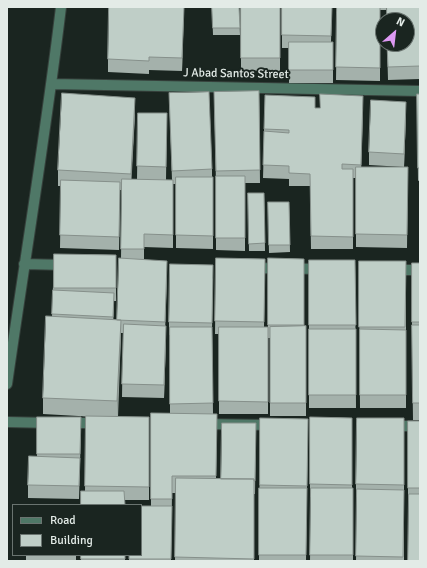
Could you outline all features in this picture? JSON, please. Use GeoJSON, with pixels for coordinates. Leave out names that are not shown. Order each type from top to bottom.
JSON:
{"type":"FeatureCollection","features":[{"type":"Feature","properties":{"kind":"street"},"geometry":{"type":"LineString","coordinates":[[7,384],[52,84],[61,7]]}},
{"type":"Feature","properties":{"kind":"street","name":"J Abad Santos Street"},"geometry":{"type":"LineString","coordinates":[[52,84],[420,91]]}},
{"type":"Feature","properties":{"kind":"street"},"geometry":{"type":"LineString","coordinates":[[24,264],[80,265]]}},
{"type":"Feature","properties":{"kind":"street"},"geometry":{"type":"LineString","coordinates":[[246,267],[333,269]]}},
{"type":"Feature","properties":{"kind":"street"},"geometry":{"type":"LineString","coordinates":[[380,270],[420,270]]}},
{"type":"Feature","properties":{"kind":"street"},"geometry":{"type":"LineString","coordinates":[[7,422],[110,423]]}},
{"type":"Feature","properties":{"kind":"street"},"geometry":{"type":"LineString","coordinates":[[190,424],[285,425]]}},
{"type":"Feature","properties":{"kind":"street"},"geometry":{"type":"LineString","coordinates":[[380,426],[420,426]]}},
{"type":"Feature","properties":{"kind":"building"},"geometry":{"type":"Polygon","coordinates":[[[109,7],[184,7],[182,58],[149,57],[149,61],[108,59],[109,7]]]}},
{"type":"Feature","properties":{"kind":"building"},"geometry":{"type":"Polygon","coordinates":[[[212,7],[239,7],[240,28],[213,28],[212,7]]]}},
{"type":"Feature","properties":{"kind":"building"},"geometry":{"type":"Polygon","coordinates":[[[241,7],[280,7],[280,58],[241,58],[241,7]]]}},
{"type":"Feature","properties":{"kind":"building"},"geometry":{"type":"Polygon","coordinates":[[[282,7],[332,7],[331,36],[282,35],[282,7]]]}},
{"type":"Feature","properties":{"kind":"building"},"geometry":{"type":"Polygon","coordinates":[[[337,7],[380,7],[380,12],[375,12],[375,52],[380,52],[380,68],[336,67],[337,7]]]}},
{"type":"Feature","properties":{"kind":"building"},"geometry":{"type":"Polygon","coordinates":[[[387,7],[420,7],[420,66],[388,67],[387,52],[415,52],[415,12],[387,12],[387,7]]]}},
{"type":"Feature","properties":{"kind":"building"},"geometry":{"type":"Polygon","coordinates":[[[289,42],[333,42],[333,70],[289,70],[289,42]]]}},
{"type":"Feature","properties":{"kind":"building"},"geometry":{"type":"Polygon","coordinates":[[[259,91],[260,170],[216,171],[214,92],[259,91]]]}},
{"type":"Feature","properties":{"kind":"building"},"geometry":{"type":"Polygon","coordinates":[[[209,92],[212,169],[172,171],[169,93],[209,92]]]}},
{"type":"Feature","properties":{"kind":"building"},"geometry":{"type":"Polygon","coordinates":[[[62,93],[135,98],[131,174],[58,170],[62,93]]]}},
{"type":"Feature","properties":{"kind":"building"},"geometry":{"type":"Polygon","coordinates":[[[320,94],[363,96],[361,165],[342,164],[342,169],[353,169],[353,237],[311,236],[310,174],[289,173],[289,166],[263,165],[264,131],[289,133],[289,130],[264,129],[265,95],[315,97],[315,108],[320,108],[320,94]]]}},
{"type":"Feature","properties":{"kind":"building"},"geometry":{"type":"Polygon","coordinates":[[[417,94],[420,94],[420,168],[418,168],[417,94]]]}},
{"type":"Feature","properties":{"kind":"building"},"geometry":{"type":"Polygon","coordinates":[[[371,100],[406,102],[404,154],[369,152],[371,100]]]}},
{"type":"Feature","properties":{"kind":"building"},"geometry":{"type":"Polygon","coordinates":[[[138,113],[167,113],[166,167],[137,166],[138,113]]]}},
{"type":"Feature","properties":{"kind":"building"},"geometry":{"type":"Polygon","coordinates":[[[356,167],[408,167],[407,235],[356,234],[356,167]]]}},
{"type":"Feature","properties":{"kind":"building"},"geometry":{"type":"Polygon","coordinates":[[[216,176],[245,176],[245,238],[216,238],[216,176]]]}},
{"type":"Feature","properties":{"kind":"building"},"geometry":{"type":"Polygon","coordinates":[[[176,177],[213,177],[213,236],[176,235],[176,177]]]}},
{"type":"Feature","properties":{"kind":"building"},"geometry":{"type":"Polygon","coordinates":[[[122,179],[173,180],[173,235],[144,234],[144,249],[121,249],[122,179]]]}},
{"type":"Feature","properties":{"kind":"building"},"geometry":{"type":"Polygon","coordinates":[[[61,180],[120,182],[119,237],[60,235],[61,180]]]}},
{"type":"Feature","properties":{"kind":"building"},"geometry":{"type":"Polygon","coordinates":[[[248,193],[264,193],[265,243],[249,244],[248,193]]]}},
{"type":"Feature","properties":{"kind":"building"},"geometry":{"type":"Polygon","coordinates":[[[268,202],[289,202],[290,245],[269,245],[268,202]]]}},
{"type":"Feature","properties":{"kind":"building"},"geometry":{"type":"Polygon","coordinates":[[[54,254],[116,255],[116,288],[54,288],[54,254]]]}},
{"type":"Feature","properties":{"kind":"building"},"geometry":{"type":"Polygon","coordinates":[[[119,258],[167,261],[165,322],[117,320],[119,258]]]}},
{"type":"Feature","properties":{"kind":"building"},"geometry":{"type":"Polygon","coordinates":[[[216,258],[265,259],[264,322],[215,321],[216,258]]]}},
{"type":"Feature","properties":{"kind":"building"},"geometry":{"type":"Polygon","coordinates":[[[268,258],[304,259],[304,325],[268,325],[268,258]]]}},
{"type":"Feature","properties":{"kind":"building"},"geometry":{"type":"Polygon","coordinates":[[[309,260],[355,260],[356,325],[309,325],[309,260]]]}},
{"type":"Feature","properties":{"kind":"building"},"geometry":{"type":"Polygon","coordinates":[[[359,261],[406,261],[405,327],[359,327],[359,261]]]}},
{"type":"Feature","properties":{"kind":"building"},"geometry":{"type":"Polygon","coordinates":[[[412,263],[420,263],[420,322],[412,322],[412,263]]]}},
{"type":"Feature","properties":{"kind":"building"},"geometry":{"type":"Polygon","coordinates":[[[170,264],[213,265],[212,323],[169,322],[170,264]]]}},
{"type":"Feature","properties":{"kind":"building"},"geometry":{"type":"Polygon","coordinates":[[[53,290],[114,293],[113,317],[52,314],[53,290]]]}},
{"type":"Feature","properties":{"kind":"building"},"geometry":{"type":"Polygon","coordinates":[[[46,316],[121,320],[117,401],[43,398],[46,316]]]}},
{"type":"Feature","properties":{"kind":"building"},"geometry":{"type":"Polygon","coordinates":[[[124,324],[166,326],[164,385],[122,384],[124,324]]]}},
{"type":"Feature","properties":{"kind":"building"},"geometry":{"type":"Polygon","coordinates":[[[412,325],[420,325],[420,403],[413,403],[412,325]]]}},
{"type":"Feature","properties":{"kind":"building"},"geometry":{"type":"Polygon","coordinates":[[[306,326],[306,403],[270,403],[270,327],[306,326]]]}},
{"type":"Feature","properties":{"kind":"building"},"geometry":{"type":"Polygon","coordinates":[[[170,327],[212,327],[213,403],[170,404],[170,327]]]}},
{"type":"Feature","properties":{"kind":"building"},"geometry":{"type":"Polygon","coordinates":[[[219,327],[268,327],[268,402],[219,401],[219,327]]]}},
{"type":"Feature","properties":{"kind":"building"},"geometry":{"type":"Polygon","coordinates":[[[309,329],[356,329],[356,395],[309,395],[309,329]]]}},
{"type":"Feature","properties":{"kind":"building"},"geometry":{"type":"Polygon","coordinates":[[[360,329],[406,330],[406,395],[360,395],[360,329]]]}},
{"type":"Feature","properties":{"kind":"building"},"geometry":{"type":"Polygon","coordinates":[[[151,413],[217,414],[216,476],[172,476],[172,499],[151,499],[151,413]]]}},
{"type":"Feature","properties":{"kind":"building"},"geometry":{"type":"Polygon","coordinates":[[[86,416],[149,417],[149,487],[85,486],[86,416]]]}},
{"type":"Feature","properties":{"kind":"building"},"geometry":{"type":"Polygon","coordinates":[[[37,417],[81,417],[80,454],[37,454],[37,417]]]}},
{"type":"Feature","properties":{"kind":"building"},"geometry":{"type":"Polygon","coordinates":[[[310,417],[352,418],[352,485],[310,484],[310,417]]]}},
{"type":"Feature","properties":{"kind":"building"},"geometry":{"type":"Polygon","coordinates":[[[260,418],[308,419],[307,486],[260,485],[260,418]]]}},
{"type":"Feature","properties":{"kind":"building"},"geometry":{"type":"Polygon","coordinates":[[[357,418],[404,418],[404,485],[356,484],[357,418]]]}},
{"type":"Feature","properties":{"kind":"building"},"geometry":{"type":"Polygon","coordinates":[[[408,421],[420,421],[420,488],[408,488],[408,421]]]}},
{"type":"Feature","properties":{"kind":"building"},"geometry":{"type":"Polygon","coordinates":[[[222,423],[256,423],[255,481],[254,479],[221,479],[222,423]]]}},
{"type":"Feature","properties":{"kind":"building"},"geometry":{"type":"Polygon","coordinates":[[[29,456],[80,458],[79,486],[28,485],[29,456]]]}},
{"type":"Feature","properties":{"kind":"building"},"geometry":{"type":"Polygon","coordinates":[[[176,478],[254,479],[254,559],[175,557],[176,478]]]}},
{"type":"Feature","properties":{"kind":"building"},"geometry":{"type":"Polygon","coordinates":[[[259,488],[307,488],[306,555],[259,555],[259,488]]]}},
{"type":"Feature","properties":{"kind":"building"},"geometry":{"type":"Polygon","coordinates":[[[311,488],[353,488],[353,555],[310,555],[311,488]]]}},
{"type":"Feature","properties":{"kind":"building"},"geometry":{"type":"Polygon","coordinates":[[[357,489],[404,490],[403,557],[356,556],[357,489]]]}},
{"type":"Feature","properties":{"kind":"building"},"geometry":{"type":"Polygon","coordinates":[[[81,491],[124,491],[125,504],[81,504],[81,491]]]}},
{"type":"Feature","properties":{"kind":"building"},"geometry":{"type":"Polygon","coordinates":[[[409,494],[420,494],[420,561],[408,561],[409,494]]]}},
{"type":"Feature","properties":{"kind":"building"},"geometry":{"type":"Polygon","coordinates":[[[142,506],[172,506],[171,559],[129,559],[129,556],[142,556],[142,506]]]}},
{"type":"Feature","properties":{"kind":"building"},"geometry":{"type":"Polygon","coordinates":[[[81,556],[125,556],[125,559],[81,559],[81,556]]]}}]}
